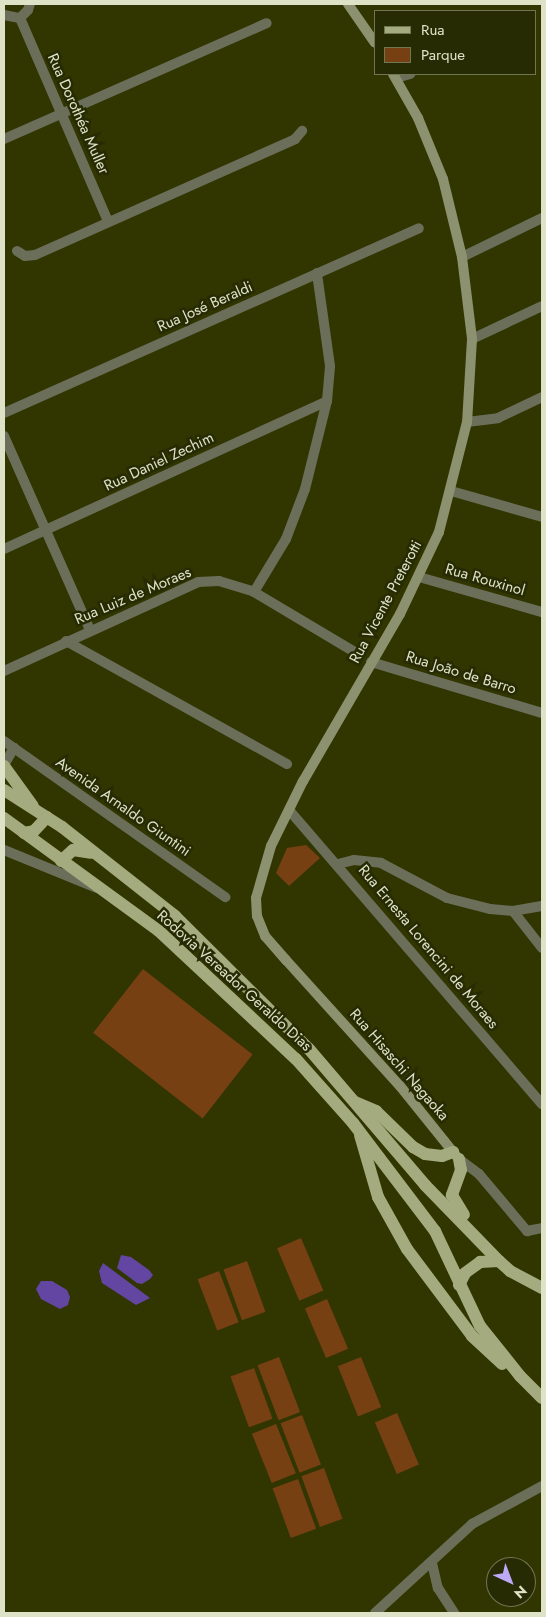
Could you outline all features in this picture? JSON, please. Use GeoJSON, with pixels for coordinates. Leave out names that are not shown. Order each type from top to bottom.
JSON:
{"type":"FeatureCollection","features":[{"type":"Feature","properties":{"kind":"main road"},"geometry":{"type":"LineString","coordinates":[[4,766],[34,808]]}},
{"type":"Feature","properties":{"kind":"main road","name":"Rodovia Vereador Geraldo Dias"},"geometry":{"type":"LineString","coordinates":[[4,790],[47,817],[175,916],[289,1027],[425,1185],[499,1261],[510,1271],[542,1288]]}},
{"type":"Feature","properties":{"kind":"main road"},"geometry":{"type":"LineString","coordinates":[[24,833],[34,831],[47,817]]}},
{"type":"Feature","properties":{"kind":"main road","name":"Rodovia Vereador Geraldo Dias"},"geometry":{"type":"LineString","coordinates":[[4,818],[159,931],[277,1039],[359,1130],[435,1231],[480,1326],[520,1376],[541,1398]]}},
{"type":"Feature","properties":{"kind":"main road"},"geometry":{"type":"LineString","coordinates":[[61,861],[74,850],[81,849],[98,856]]}},
{"type":"Feature","properties":{"kind":"main road"},"geometry":{"type":"LineString","coordinates":[[354,1102],[376,1111],[413,1147],[425,1154],[456,1155],[461,1170],[452,1195],[474,1235]]}},
{"type":"Feature","properties":{"kind":"main road"},"geometry":{"type":"LineString","coordinates":[[359,1130],[378,1197],[407,1249],[472,1336],[494,1359],[520,1376]]}},
{"type":"Feature","properties":{"kind":"main road"},"geometry":{"type":"LineString","coordinates":[[459,1285],[465,1273],[480,1262],[499,1261]]}},
{"type":"Feature","properties":{"kind":"street"},"geometry":{"type":"LineString","coordinates":[[4,15],[20,18],[28,10],[30,4]]}},
{"type":"Feature","properties":{"kind":"street"},"geometry":{"type":"LineString","coordinates":[[348,4],[374,42]]}},
{"type":"Feature","properties":{"kind":"street","name":"Rua Dorothéa Muller"},"geometry":{"type":"LineString","coordinates":[[20,18],[108,221]]}},
{"type":"Feature","properties":{"kind":"street"},"geometry":{"type":"LineString","coordinates":[[4,139],[267,23]]}},
{"type":"Feature","properties":{"kind":"street","name":"Rua Vicente Preterotti"},"geometry":{"type":"LineString","coordinates":[[256,898],[271,846],[289,810],[419,577],[439,532],[451,491],[467,422],[472,339],[462,257],[443,179],[418,118],[394,76]]}},
{"type":"Feature","properties":{"kind":"street"},"geometry":{"type":"LineString","coordinates":[[17,251],[24,256],[35,255],[295,139],[302,130]]}},
{"type":"Feature","properties":{"kind":"street"},"geometry":{"type":"LineString","coordinates":[[462,257],[542,218]]}},
{"type":"Feature","properties":{"kind":"street","name":"Rua José Beraldi"},"geometry":{"type":"LineString","coordinates":[[4,413],[419,228]]}},
{"type":"Feature","properties":{"kind":"street"},"geometry":{"type":"LineString","coordinates":[[254,592],[286,539],[302,497],[327,401],[330,366],[318,273]]}},
{"type":"Feature","properties":{"kind":"street"},"geometry":{"type":"LineString","coordinates":[[472,339],[542,306]]}},
{"type":"Feature","properties":{"kind":"street"},"geometry":{"type":"LineString","coordinates":[[467,422],[498,418],[542,397]]}},
{"type":"Feature","properties":{"kind":"street","name":"Rua Daniel Zechim"},"geometry":{"type":"LineString","coordinates":[[4,549],[45,532],[327,401]]}},
{"type":"Feature","properties":{"kind":"street"},"geometry":{"type":"LineString","coordinates":[[4,436],[90,630]]}},
{"type":"Feature","properties":{"kind":"street"},"geometry":{"type":"LineString","coordinates":[[451,491],[542,517]]}},
{"type":"Feature","properties":{"kind":"street","name":"Rua Rouxinol"},"geometry":{"type":"LineString","coordinates":[[419,577],[542,612]]}},
{"type":"Feature","properties":{"kind":"street","name":"Rua Luiz de Moraes"},"geometry":{"type":"LineString","coordinates":[[4,671],[198,582],[219,581],[254,592],[353,651]]}},
{"type":"Feature","properties":{"kind":"street"},"geometry":{"type":"LineString","coordinates":[[66,642],[288,764]]}},
{"type":"Feature","properties":{"kind":"street","name":"Rua João de Barro"},"geometry":{"type":"LineString","coordinates":[[371,662],[542,713]]}},
{"type":"Feature","properties":{"kind":"street","name":"Avenida Arnaldo Giuntini"},"geometry":{"type":"LineString","coordinates":[[4,741],[224,897]]}},
{"type":"Feature","properties":{"kind":"street"},"geometry":{"type":"LineString","coordinates":[[4,766],[14,748]]}},
{"type":"Feature","properties":{"kind":"street","name":"Rua Ernesta Lorencini de Moraes"},"geometry":{"type":"LineString","coordinates":[[289,810],[338,864],[542,1104]]}},
{"type":"Feature","properties":{"kind":"street"},"geometry":{"type":"LineString","coordinates":[[4,850],[70,880],[104,891]]}},
{"type":"Feature","properties":{"kind":"street"},"geometry":{"type":"LineString","coordinates":[[338,864],[354,860],[381,863],[447,898],[490,909],[513,911],[542,906]]}},
{"type":"Feature","properties":{"kind":"street","name":"Rua Hisaschi Nagaoka"},"geometry":{"type":"LineString","coordinates":[[256,898],[257,916],[265,936],[400,1086],[456,1155],[479,1174],[527,1231],[542,1228]]}},
{"type":"Feature","properties":{"kind":"street"},"geometry":{"type":"LineString","coordinates":[[513,911],[542,948]]}},
{"type":"Feature","properties":{"kind":"street"},"geometry":{"type":"LineString","coordinates":[[375,1613],[432,1563],[472,1524],[542,1486]]}},
{"type":"Feature","properties":{"kind":"street"},"geometry":{"type":"LineString","coordinates":[[432,1563],[438,1588],[454,1613]]}},
{"type":"Feature","properties":{"kind":"green space"},"geometry":{"type":"Polygon","coordinates":[[[306,845],[320,858],[289,886],[276,873],[287,848],[306,845]]]}},
{"type":"Feature","properties":{"kind":"green space"},"geometry":{"type":"Polygon","coordinates":[[[143,969],[253,1055],[203,1118],[93,1033],[143,969]]]}},
{"type":"Feature","properties":{"kind":"green space"},"geometry":{"type":"Polygon","coordinates":[[[301,1238],[323,1290],[299,1301],[277,1248],[301,1238]]]}},
{"type":"Feature","properties":{"kind":"green space"},"geometry":{"type":"Polygon","coordinates":[[[247,1261],[265,1312],[242,1320],[224,1270],[247,1261]]]}},
{"type":"Feature","properties":{"kind":"green space"},"geometry":{"type":"Polygon","coordinates":[[[219,1271],[239,1322],[217,1331],[198,1279],[219,1271]]]}},
{"type":"Feature","properties":{"kind":"green space"},"geometry":{"type":"Polygon","coordinates":[[[327,1299],[348,1349],[326,1358],[305,1308],[327,1299]]]}},
{"type":"Feature","properties":{"kind":"green space"},"geometry":{"type":"Polygon","coordinates":[[[279,1357],[300,1412],[279,1420],[258,1365],[279,1357]]]}},
{"type":"Feature","properties":{"kind":"green space"},"geometry":{"type":"Polygon","coordinates":[[[361,1357],[381,1407],[358,1416],[338,1366],[361,1357]]]}},
{"type":"Feature","properties":{"kind":"green space"},"geometry":{"type":"Polygon","coordinates":[[[254,1368],[272,1419],[249,1427],[231,1377],[254,1368]]]}},
{"type":"Feature","properties":{"kind":"green space"},"geometry":{"type":"Polygon","coordinates":[[[397,1413],[419,1465],[397,1474],[375,1422],[397,1413]]]}},
{"type":"Feature","properties":{"kind":"green space"},"geometry":{"type":"Polygon","coordinates":[[[302,1415],[321,1464],[300,1473],[281,1423],[302,1415]]]}},
{"type":"Feature","properties":{"kind":"green space"},"geometry":{"type":"Polygon","coordinates":[[[276,1424],[296,1473],[272,1483],[252,1434],[276,1424]]]}},
{"type":"Feature","properties":{"kind":"green space"},"geometry":{"type":"Polygon","coordinates":[[[324,1468],[342,1519],[320,1527],[301,1476],[324,1468]]]}},
{"type":"Feature","properties":{"kind":"green space"},"geometry":{"type":"Polygon","coordinates":[[[298,1479],[316,1529],[291,1538],[273,1488],[298,1479]]]}},
{"type":"Feature","properties":{"kind":"shaded area"},"geometry":{"type":"Polygon","coordinates":[[[121,1255],[131,1257],[153,1275],[142,1284],[137,1283],[117,1268],[121,1255]]]}},
{"type":"Feature","properties":{"kind":"shaded area"},"geometry":{"type":"Polygon","coordinates":[[[103,1263],[150,1298],[136,1305],[102,1283],[99,1271],[103,1263]]]}},
{"type":"Feature","properties":{"kind":"shaded area"},"geometry":{"type":"Polygon","coordinates":[[[41,1281],[52,1281],[67,1290],[70,1297],[68,1305],[60,1309],[41,1299],[36,1289],[41,1281]]]}}]}
